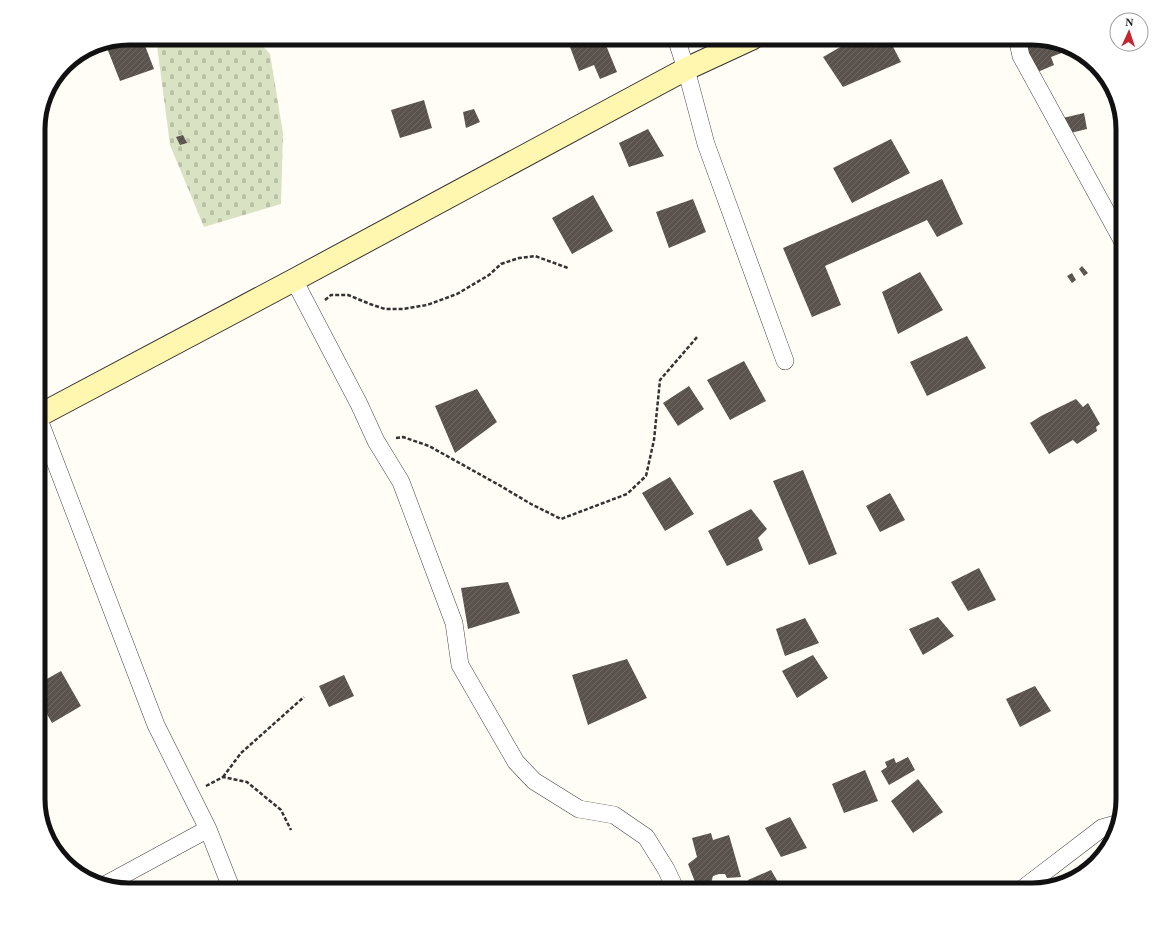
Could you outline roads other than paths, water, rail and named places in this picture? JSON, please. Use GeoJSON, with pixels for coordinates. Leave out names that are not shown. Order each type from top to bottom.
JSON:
{"type":"FeatureCollection","features":[{"type":"Feature","properties":{"kind":"main road"},"geometry":{"type":"LineString","coordinates":[[45,412],[686,69],[738,45]]}},
{"type":"Feature","properties":{"kind":"street"},"geometry":{"type":"LineString","coordinates":[[678,45],[706,144],[785,361]]}},
{"type":"Feature","properties":{"kind":"street"},"geometry":{"type":"LineString","coordinates":[[1018,45],[1020,56],[1116,229]]}},
{"type":"Feature","properties":{"kind":"street"},"geometry":{"type":"LineString","coordinates":[[294,280],[359,404],[376,440],[401,482],[454,623],[460,665],[516,762],[534,781],[579,809],[614,815],[646,837],[666,869],[673,883]]}},
{"type":"Feature","properties":{"kind":"street"},"geometry":{"type":"LineString","coordinates":[[45,434],[156,725],[189,794],[208,829],[229,883]]}},
{"type":"Feature","properties":{"kind":"street"},"geometry":{"type":"LineString","coordinates":[[1030,883],[1102,828],[1112,825]]}},
{"type":"Feature","properties":{"kind":"street"},"geometry":{"type":"LineString","coordinates":[[112,881],[208,829]]}}]}
